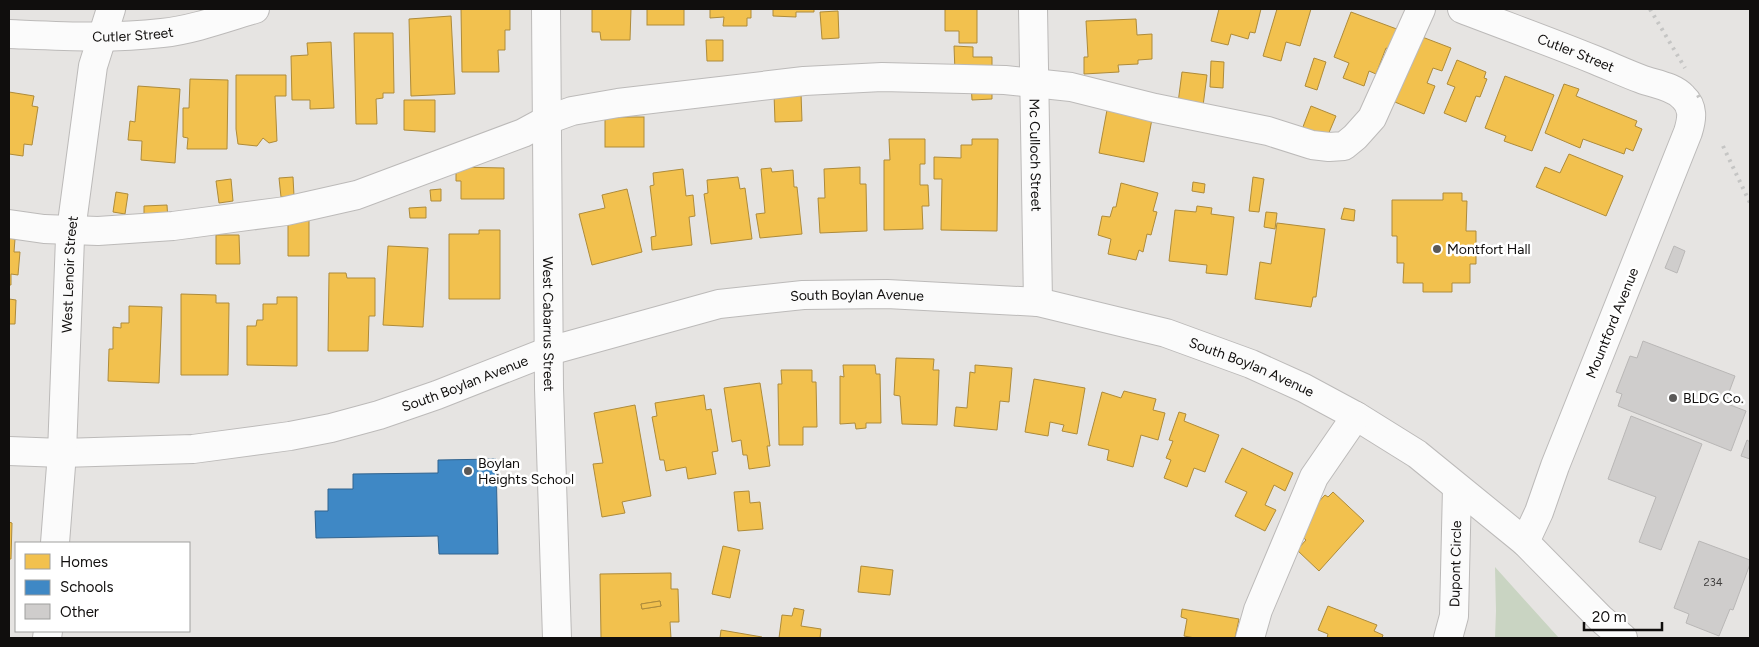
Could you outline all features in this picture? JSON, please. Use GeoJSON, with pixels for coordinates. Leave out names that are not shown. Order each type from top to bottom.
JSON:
{"type":"FeatureCollection","features":[{"type":"Feature","properties":{"kind":"street","name":"West Lenoir Street"},"geometry":{"type":"LineString","coordinates":[[56,542],[62,453],[71,230],[93,66],[111,9]]}},
{"type":"Feature","properties":{"kind":"street","name":"Cutler Street"},"geometry":{"type":"LineString","coordinates":[[9,34],[101,37],[163,33],[254,9]]}},
{"type":"Feature","properties":{"kind":"street","name":"West Cabarrus Street"},"geometry":{"type":"LineString","coordinates":[[546,9],[549,351],[558,638]]}},
{"type":"Feature","properties":{"kind":"street","name":"Mc Culloch Street"},"geometry":{"type":"LineString","coordinates":[[1033,9],[1038,302]]}},
{"type":"Feature","properties":{"kind":"street"},"geometry":{"type":"LineString","coordinates":[[9,224],[98,231],[173,226],[286,211],[357,196],[523,133],[547,120],[572,111],[618,103],[804,81],[882,77],[1005,80],[1070,86],[1155,108],[1268,131],[1312,145],[1344,146],[1355,138],[1372,118],[1421,9]]}},
{"type":"Feature","properties":{"kind":"street","name":"Cutler Street"},"geometry":{"type":"LineString","coordinates":[[1462,9],[1596,60],[1642,80],[1672,89],[1682,95],[1688,103]]}},
{"type":"Feature","properties":{"kind":"street","name":"Mountford Avenue"},"geometry":{"type":"LineString","coordinates":[[1524,542],[1539,512],[1555,466],[1677,161],[1692,120],[1692,111],[1688,103]]}},
{"type":"Feature","properties":{"kind":"street","name":"South Boylan Avenue"},"geometry":{"type":"LineString","coordinates":[[9,451],[62,453],[193,449],[290,436],[331,428],[379,415],[438,395],[549,351],[719,304],[803,295],[888,294],[1038,302],[1166,333],[1251,364],[1304,388],[1356,416],[1417,454],[1524,542],[1600,618],[1623,638]]}},
{"type":"Feature","properties":{"kind":"street"},"geometry":{"type":"LineString","coordinates":[[1250,638],[1258,610],[1314,477],[1356,416]]}},
{"type":"Feature","properties":{"kind":"street","name":"Dupont Circle"},"geometry":{"type":"LineString","coordinates":[[1448,638],[1454,616],[1457,488]]}},
{"type":"Feature","properties":{"kind":"green space"},"geometry":{"type":"Polygon","coordinates":[[[1495,567],[1559,638],[1495,638],[1495,567]]]}},
{"type":"Feature","properties":{"kind":"building: Homes"},"geometry":{"type":"Polygon","coordinates":[[[461,9],[510,9],[510,30],[505,30],[505,50],[498,50],[499,72],[462,72],[461,9]]]}},
{"type":"Feature","properties":{"kind":"building: Homes"},"geometry":{"type":"Polygon","coordinates":[[[592,9],[631,9],[630,40],[601,40],[600,32],[592,32],[592,9]]]}},
{"type":"Feature","properties":{"kind":"building: Homes"},"geometry":{"type":"Polygon","coordinates":[[[647,9],[684,9],[684,25],[647,25],[647,9]]]}},
{"type":"Feature","properties":{"kind":"building: Homes"},"geometry":{"type":"Polygon","coordinates":[[[710,9],[751,9],[751,18],[747,18],[747,26],[723,26],[724,17],[710,18],[710,9]]]}},
{"type":"Feature","properties":{"kind":"building: Homes"},"geometry":{"type":"Polygon","coordinates":[[[773,9],[814,9],[814,12],[796,12],[796,17],[773,16],[773,9]]]}},
{"type":"Feature","properties":{"kind":"building: Homes"},"geometry":{"type":"Polygon","coordinates":[[[945,9],[977,9],[977,43],[959,43],[959,31],[945,31],[945,9]]]}},
{"type":"Feature","properties":{"kind":"building: Homes"},"geometry":{"type":"Polygon","coordinates":[[[1219,9],[1261,9],[1255,33],[1250,32],[1248,39],[1231,34],[1228,45],[1211,41],[1219,9]]]}},
{"type":"Feature","properties":{"kind":"building: Homes"},"geometry":{"type":"Polygon","coordinates":[[[1277,9],[1311,9],[1300,46],[1286,42],[1281,61],[1263,56],[1277,9]]]}},
{"type":"Feature","properties":{"kind":"building: Homes"},"geometry":{"type":"Polygon","coordinates":[[[838,11],[839,38],[822,39],[820,12],[838,11]]]}},
{"type":"Feature","properties":{"kind":"building: Homes"},"geometry":{"type":"Polygon","coordinates":[[[1351,12],[1402,31],[1394,51],[1386,48],[1376,74],[1369,71],[1364,86],[1343,78],[1349,63],[1334,57],[1351,12]]]}},
{"type":"Feature","properties":{"kind":"building: Homes"},"geometry":{"type":"Polygon","coordinates":[[[451,16],[455,94],[411,96],[409,19],[451,16]]]}},
{"type":"Feature","properties":{"kind":"building: Homes"},"geometry":{"type":"Polygon","coordinates":[[[1136,19],[1137,35],[1152,34],[1152,59],[1138,60],[1138,64],[1118,65],[1119,72],[1084,74],[1084,57],[1088,57],[1086,21],[1136,19]]]}},
{"type":"Feature","properties":{"kind":"building: Homes"},"geometry":{"type":"Polygon","coordinates":[[[354,33],[393,33],[394,93],[383,93],[383,98],[376,99],[377,124],[356,124],[354,33]]]}},
{"type":"Feature","properties":{"kind":"building: Homes"},"geometry":{"type":"Polygon","coordinates":[[[1417,35],[1451,48],[1442,71],[1433,68],[1427,83],[1435,86],[1424,114],[1390,100],[1417,35]]]}},
{"type":"Feature","properties":{"kind":"building: Homes"},"geometry":{"type":"Polygon","coordinates":[[[706,40],[723,40],[723,61],[707,61],[706,40]]]}},
{"type":"Feature","properties":{"kind":"building: Homes"},"geometry":{"type":"Polygon","coordinates":[[[331,42],[334,108],[310,109],[310,100],[292,100],[291,56],[308,55],[307,43],[331,42]]]}},
{"type":"Feature","properties":{"kind":"building: Homes"},"geometry":{"type":"Polygon","coordinates":[[[954,46],[973,47],[973,57],[992,57],[992,71],[955,72],[954,46]]]}},
{"type":"Feature","properties":{"kind":"building: Homes"},"geometry":{"type":"Polygon","coordinates":[[[1314,58],[1326,62],[1317,90],[1305,86],[1314,58]]]}},
{"type":"Feature","properties":{"kind":"building: Homes"},"geometry":{"type":"Polygon","coordinates":[[[1457,60],[1486,72],[1484,78],[1487,79],[1480,97],[1476,96],[1466,122],[1444,113],[1455,87],[1447,84],[1457,60]]]}},
{"type":"Feature","properties":{"kind":"building: Homes"},"geometry":{"type":"Polygon","coordinates":[[[1211,61],[1224,62],[1223,88],[1210,87],[1211,61]]]}},
{"type":"Feature","properties":{"kind":"building: Homes"},"geometry":{"type":"Polygon","coordinates":[[[1182,72],[1207,75],[1203,106],[1178,103],[1182,72]]]}},
{"type":"Feature","properties":{"kind":"building: Homes"},"geometry":{"type":"Polygon","coordinates":[[[236,75],[286,75],[286,96],[275,96],[277,141],[269,143],[263,138],[257,146],[238,144],[236,129],[236,75]]]}},
{"type":"Feature","properties":{"kind":"building: Homes"},"geometry":{"type":"Polygon","coordinates":[[[1505,76],[1554,95],[1532,151],[1504,141],[1506,136],[1485,128],[1505,76]]]}},
{"type":"Feature","properties":{"kind":"building: Homes"},"geometry":{"type":"Polygon","coordinates":[[[190,79],[228,80],[227,149],[187,149],[188,138],[183,137],[183,108],[189,108],[190,79]]]}},
{"type":"Feature","properties":{"kind":"building: Homes"},"geometry":{"type":"Polygon","coordinates":[[[971,84],[992,84],[992,99],[972,100],[971,84]]]}},
{"type":"Feature","properties":{"kind":"building: Homes"},"geometry":{"type":"Polygon","coordinates":[[[1564,84],[1579,89],[1576,96],[1637,121],[1635,126],[1642,129],[1633,151],[1626,148],[1624,154],[1583,139],[1580,148],[1545,133],[1564,84]]]}},
{"type":"Feature","properties":{"kind":"building: Homes"},"geometry":{"type":"Polygon","coordinates":[[[138,86],[180,89],[175,163],[141,160],[142,141],[128,140],[130,121],[135,122],[138,86]]]}},
{"type":"Feature","properties":{"kind":"building: Homes"},"geometry":{"type":"Polygon","coordinates":[[[9,92],[34,96],[32,106],[38,107],[32,145],[24,144],[23,156],[9,154],[9,92]]]}},
{"type":"Feature","properties":{"kind":"building: Homes"},"geometry":{"type":"Polygon","coordinates":[[[801,93],[802,121],[775,122],[774,94],[801,93]]]}},
{"type":"Feature","properties":{"kind":"building: Homes"},"geometry":{"type":"Polygon","coordinates":[[[404,100],[435,100],[435,132],[404,130],[404,100]]]}},
{"type":"Feature","properties":{"kind":"building: Homes"},"geometry":{"type":"Polygon","coordinates":[[[1311,106],[1336,116],[1325,142],[1301,132],[1311,106]]]}},
{"type":"Feature","properties":{"kind":"building: Homes"},"geometry":{"type":"Polygon","coordinates":[[[1107,110],[1152,119],[1144,162],[1099,153],[1107,110]]]}},
{"type":"Feature","properties":{"kind":"building: Homes"},"geometry":{"type":"Polygon","coordinates":[[[605,117],[644,117],[644,147],[605,147],[605,117]]]}},
{"type":"Feature","properties":{"kind":"building: Homes"},"geometry":{"type":"Polygon","coordinates":[[[889,139],[925,139],[925,164],[920,164],[920,185],[928,185],[929,206],[922,206],[923,229],[884,230],[884,160],[890,160],[889,139]]]}},
{"type":"Feature","properties":{"kind":"building: Homes"},"geometry":{"type":"Polygon","coordinates":[[[972,139],[998,139],[997,231],[941,230],[942,179],[934,179],[934,157],[961,158],[961,145],[972,145],[972,139]]]}},
{"type":"Feature","properties":{"kind":"building: Homes"},"geometry":{"type":"Polygon","coordinates":[[[1569,154],[1623,176],[1606,216],[1536,187],[1545,167],[1560,173],[1569,154]]]}},
{"type":"Feature","properties":{"kind":"building: Homes"},"geometry":{"type":"Polygon","coordinates":[[[456,167],[504,168],[504,199],[461,199],[461,181],[456,181],[456,167]]]}},
{"type":"Feature","properties":{"kind":"building: Homes"},"geometry":{"type":"Polygon","coordinates":[[[860,167],[860,184],[866,184],[867,231],[820,233],[818,198],[825,198],[824,169],[860,167]]]}},
{"type":"Feature","properties":{"kind":"building: Homes"},"geometry":{"type":"Polygon","coordinates":[[[771,168],[772,172],[793,170],[794,187],[797,187],[802,234],[760,238],[756,214],[765,213],[761,169],[771,168]]]}},
{"type":"Feature","properties":{"kind":"building: Homes"},"geometry":{"type":"Polygon","coordinates":[[[683,169],[686,196],[693,195],[695,216],[689,217],[692,245],[652,250],[651,237],[656,236],[650,186],[654,185],[653,173],[683,169]]]}},
{"type":"Feature","properties":{"kind":"building: Homes"},"geometry":{"type":"Polygon","coordinates":[[[293,177],[294,196],[281,197],[279,178],[293,177]]]}},
{"type":"Feature","properties":{"kind":"building: Homes"},"geometry":{"type":"Polygon","coordinates":[[[738,177],[740,189],[745,188],[752,239],[711,244],[704,194],[708,193],[707,180],[738,177]]]}},
{"type":"Feature","properties":{"kind":"building: Homes"},"geometry":{"type":"Polygon","coordinates":[[[1253,177],[1264,179],[1259,212],[1249,211],[1253,177]]]}},
{"type":"Feature","properties":{"kind":"building: Homes"},"geometry":{"type":"Polygon","coordinates":[[[231,179],[233,201],[219,203],[216,181],[231,179]]]}},
{"type":"Feature","properties":{"kind":"building: Homes"},"geometry":{"type":"Polygon","coordinates":[[[1193,182],[1205,184],[1204,193],[1192,191],[1193,182]]]}},
{"type":"Feature","properties":{"kind":"building: Homes"},"geometry":{"type":"Polygon","coordinates":[[[1121,183],[1158,193],[1153,211],[1157,212],[1151,235],[1147,234],[1143,252],[1139,250],[1136,260],[1108,254],[1111,239],[1098,235],[1102,216],[1110,217],[1113,207],[1116,207],[1121,183]]]}},
{"type":"Feature","properties":{"kind":"building: Homes"},"geometry":{"type":"Polygon","coordinates":[[[441,189],[441,201],[431,201],[430,190],[441,189]]]}},
{"type":"Feature","properties":{"kind":"building: Homes"},"geometry":{"type":"Polygon","coordinates":[[[627,189],[642,252],[592,265],[579,214],[605,208],[602,195],[627,189]]]}},
{"type":"Feature","properties":{"kind":"building: Homes"},"geometry":{"type":"Polygon","coordinates":[[[116,192],[128,194],[125,214],[113,212],[116,192]]]}},
{"type":"Feature","properties":{"kind":"building: Homes","name":"Montfort Hall"},"geometry":{"type":"Polygon","coordinates":[[[1443,193],[1462,193],[1462,201],[1467,201],[1466,231],[1476,231],[1476,264],[1470,264],[1470,283],[1452,283],[1452,292],[1423,292],[1423,283],[1403,283],[1404,263],[1397,263],[1397,236],[1392,236],[1392,200],[1443,200],[1443,193]]]}},
{"type":"Feature","properties":{"kind":"building: Homes"},"geometry":{"type":"Polygon","coordinates":[[[167,205],[168,221],[144,222],[144,206],[167,205]]]}},
{"type":"Feature","properties":{"kind":"building: Homes"},"geometry":{"type":"Polygon","coordinates":[[[1197,206],[1212,208],[1211,214],[1234,217],[1227,275],[1206,273],[1207,265],[1169,261],[1175,210],[1196,212],[1197,206]]]}},
{"type":"Feature","properties":{"kind":"building: Homes"},"geometry":{"type":"Polygon","coordinates":[[[426,207],[426,218],[410,218],[409,208],[426,207]]]}},
{"type":"Feature","properties":{"kind":"building: Homes"},"geometry":{"type":"Polygon","coordinates":[[[1344,208],[1355,210],[1354,221],[1341,219],[1344,208]]]}},
{"type":"Feature","properties":{"kind":"building: Homes"},"geometry":{"type":"Polygon","coordinates":[[[1266,212],[1277,213],[1275,229],[1264,227],[1266,212]]]}},
{"type":"Feature","properties":{"kind":"building: Homes"},"geometry":{"type":"Polygon","coordinates":[[[309,217],[309,256],[288,256],[288,218],[309,217]]]}},
{"type":"Feature","properties":{"kind":"building: Homes"},"geometry":{"type":"Polygon","coordinates":[[[1277,223],[1325,229],[1316,297],[1313,297],[1311,307],[1255,299],[1260,262],[1271,264],[1277,223]]]}},
{"type":"Feature","properties":{"kind":"building: Homes"},"geometry":{"type":"Polygon","coordinates":[[[479,230],[500,230],[500,299],[449,299],[449,234],[479,234],[479,230]]]}},
{"type":"Feature","properties":{"kind":"building: Homes"},"geometry":{"type":"Polygon","coordinates":[[[216,235],[239,235],[240,264],[216,264],[216,235]]]}},
{"type":"Feature","properties":{"kind":"building: Homes"},"geometry":{"type":"Polygon","coordinates":[[[9,238],[15,239],[14,252],[20,252],[18,275],[11,274],[11,285],[9,285],[9,238]]]}},
{"type":"Feature","properties":{"kind":"building: Homes"},"geometry":{"type":"Polygon","coordinates":[[[388,246],[428,248],[423,327],[383,325],[388,246]]]}},
{"type":"Feature","properties":{"kind":"building: Homes"},"geometry":{"type":"Polygon","coordinates":[[[329,273],[346,273],[347,278],[375,278],[375,316],[369,316],[368,351],[328,351],[329,273]]]}},
{"type":"Feature","properties":{"kind":"building: Homes"},"geometry":{"type":"Polygon","coordinates":[[[181,294],[216,295],[216,303],[229,303],[228,375],[181,375],[181,294]]]}},
{"type":"Feature","properties":{"kind":"building: Homes"},"geometry":{"type":"Polygon","coordinates":[[[277,297],[297,297],[297,366],[247,365],[247,326],[256,326],[257,320],[263,320],[263,304],[277,304],[277,297]]]}},
{"type":"Feature","properties":{"kind":"building: Homes"},"geometry":{"type":"Polygon","coordinates":[[[9,299],[16,300],[15,324],[9,324],[9,299]]]}},
{"type":"Feature","properties":{"kind":"building: Homes"},"geometry":{"type":"Polygon","coordinates":[[[129,306],[162,307],[159,383],[108,381],[109,349],[113,349],[113,327],[121,328],[121,323],[129,323],[129,306]]]}},
{"type":"Feature","properties":{"kind":"building: Homes"},"geometry":{"type":"Polygon","coordinates":[[[896,358],[934,359],[933,370],[939,370],[937,425],[902,424],[900,396],[894,395],[896,358]]]}},
{"type":"Feature","properties":{"kind":"building: Homes"},"geometry":{"type":"Polygon","coordinates":[[[843,365],[875,365],[876,374],[880,374],[881,423],[866,423],[866,428],[856,429],[855,423],[840,424],[840,376],[844,377],[843,365]]]}},
{"type":"Feature","properties":{"kind":"building: Homes"},"geometry":{"type":"Polygon","coordinates":[[[975,365],[1012,368],[1009,402],[1000,401],[997,430],[954,426],[956,407],[967,408],[970,372],[975,373],[975,365]]]}},
{"type":"Feature","properties":{"kind":"building: Homes"},"geometry":{"type":"Polygon","coordinates":[[[781,370],[812,370],[812,382],[816,382],[817,427],[803,427],[803,445],[779,445],[778,384],[782,384],[781,370]]]}},
{"type":"Feature","properties":{"kind":"building: Homes"},"geometry":{"type":"Polygon","coordinates":[[[1034,379],[1085,388],[1077,434],[1062,431],[1064,425],[1050,422],[1048,436],[1025,432],[1034,379]]]}},
{"type":"Feature","properties":{"kind":"building: Homes"},"geometry":{"type":"Polygon","coordinates":[[[760,383],[770,446],[767,446],[770,466],[749,469],[747,455],[743,455],[741,440],[732,442],[724,388],[760,383]]]}},
{"type":"Feature","properties":{"kind":"building: Homes"},"geometry":{"type":"Polygon","coordinates":[[[1124,391],[1156,399],[1153,410],[1165,413],[1158,440],[1141,435],[1133,467],[1107,460],[1109,450],[1088,445],[1102,392],[1121,398],[1124,391]]]}},
{"type":"Feature","properties":{"kind":"building: Homes"},"geometry":{"type":"Polygon","coordinates":[[[704,395],[706,410],[711,409],[718,451],[712,452],[716,474],[688,479],[686,467],[666,471],[664,460],[660,460],[652,417],[657,416],[655,403],[704,395]]]}},
{"type":"Feature","properties":{"kind":"building: Homes"},"geometry":{"type":"Polygon","coordinates":[[[635,405],[651,496],[622,502],[625,513],[602,517],[593,464],[603,463],[594,413],[635,405]]]}},
{"type":"Feature","properties":{"kind":"building: Homes"},"geometry":{"type":"Polygon","coordinates":[[[1179,412],[1186,414],[1184,421],[1219,435],[1205,472],[1194,468],[1187,487],[1164,478],[1171,460],[1166,458],[1173,441],[1169,440],[1179,412]]]}},
{"type":"Feature","properties":{"kind":"building: Homes"},"geometry":{"type":"Polygon","coordinates":[[[1242,448],[1293,473],[1285,491],[1274,485],[1265,505],[1276,510],[1265,531],[1235,516],[1247,492],[1225,482],[1242,448]]]}},
{"type":"Feature","properties":{"kind":"building: Homes"},"geometry":{"type":"Polygon","coordinates":[[[749,491],[750,503],[760,502],[763,529],[738,531],[734,492],[749,491]]]}},
{"type":"Feature","properties":{"kind":"building: Homes"},"geometry":{"type":"Polygon","coordinates":[[[1333,492],[1364,521],[1319,571],[1297,550],[1306,540],[1298,533],[1297,525],[1325,495],[1328,497],[1333,492]]]}},
{"type":"Feature","properties":{"kind":"building: Homes"},"geometry":{"type":"Polygon","coordinates":[[[9,522],[12,523],[11,559],[9,559],[9,522]]]}},
{"type":"Feature","properties":{"kind":"building: Homes"},"geometry":{"type":"Polygon","coordinates":[[[723,546],[740,550],[730,598],[712,594],[723,546]]]}},
{"type":"Feature","properties":{"kind":"building: Homes"},"geometry":{"type":"Polygon","coordinates":[[[861,566],[893,570],[890,595],[858,592],[861,566]]]}},
{"type":"Feature","properties":{"kind":"building: Homes"},"geometry":{"type":"Polygon","coordinates":[[[671,573],[671,589],[678,589],[679,622],[670,622],[671,638],[601,638],[600,574],[671,573]],[[660,601],[641,604],[642,609],[661,606],[660,601]]]}},
{"type":"Feature","properties":{"kind":"building: Homes"},"geometry":{"type":"Polygon","coordinates":[[[660,601],[661,606],[642,609],[641,604],[660,601]]]}},
{"type":"Feature","properties":{"kind":"building: Homes"},"geometry":{"type":"Polygon","coordinates":[[[1328,606],[1377,625],[1374,631],[1383,635],[1382,638],[1327,638],[1328,634],[1318,630],[1328,606]]]}},
{"type":"Feature","properties":{"kind":"building: Homes"},"geometry":{"type":"Polygon","coordinates":[[[794,608],[804,610],[801,626],[821,629],[820,638],[779,638],[782,615],[792,616],[794,608]]]}},
{"type":"Feature","properties":{"kind":"building: Homes"},"geometry":{"type":"Polygon","coordinates":[[[1182,609],[1239,619],[1235,638],[1195,638],[1184,636],[1187,619],[1181,617],[1182,609]]]}},
{"type":"Feature","properties":{"kind":"building: Homes"},"geometry":{"type":"Polygon","coordinates":[[[721,630],[762,637],[720,638],[721,630]]]}},
{"type":"Feature","properties":{"kind":"building: Schools"},"geometry":{"type":"Polygon","coordinates":[[[496,459],[498,554],[439,554],[438,536],[316,538],[315,511],[328,511],[328,489],[353,489],[353,474],[438,473],[438,460],[496,459]]]}},
{"type":"Feature","properties":{"kind":"building: Other"},"geometry":{"type":"Polygon","coordinates":[[[1674,246],[1685,251],[1677,273],[1665,268],[1674,246]]]}},
{"type":"Feature","properties":{"kind":"building: Other","name":"BLDG Co."},"geometry":{"type":"Polygon","coordinates":[[[1643,341],[1735,376],[1725,403],[1746,411],[1731,451],[1618,406],[1622,394],[1616,392],[1630,356],[1637,358],[1643,341]]]}},
{"type":"Feature","properties":{"kind":"building: Other"},"geometry":{"type":"Polygon","coordinates":[[[1631,416],[1702,444],[1661,550],[1639,542],[1656,497],[1608,479],[1631,416]]]}},
{"type":"Feature","properties":{"kind":"building: Other"},"geometry":{"type":"Polygon","coordinates":[[[1747,440],[1750,442],[1750,459],[1741,456],[1747,440]]]}},
{"type":"Feature","properties":{"kind":"building: Other"},"geometry":{"type":"Polygon","coordinates":[[[1699,541],[1750,560],[1733,610],[1730,609],[1719,636],[1686,623],[1689,614],[1674,608],[1699,541]]]}},
{"type":"Feature","properties":{"kind":"railway"},"geometry":{"type":"LineString","coordinates":[[1650,9],[1685,68]]}},
{"type":"Feature","properties":{"kind":"railway"},"geometry":{"type":"LineString","coordinates":[[1698,95],[1701,101]]}},
{"type":"Feature","properties":{"kind":"railway"},"geometry":{"type":"LineString","coordinates":[[1723,146],[1750,203]]}},
{"type":"Feature","properties":{"kind":"place","name":"Montfort Hall"},"geometry":{"type":"Point","coordinates":[1437,249]}},
{"type":"Feature","properties":{"kind":"place","name":"BLDG Co."},"geometry":{"type":"Point","coordinates":[1673,398]}},
{"type":"Feature","properties":{"kind":"place","name":"Boylan Heights School"},"geometry":{"type":"Point","coordinates":[468,471]}}]}
